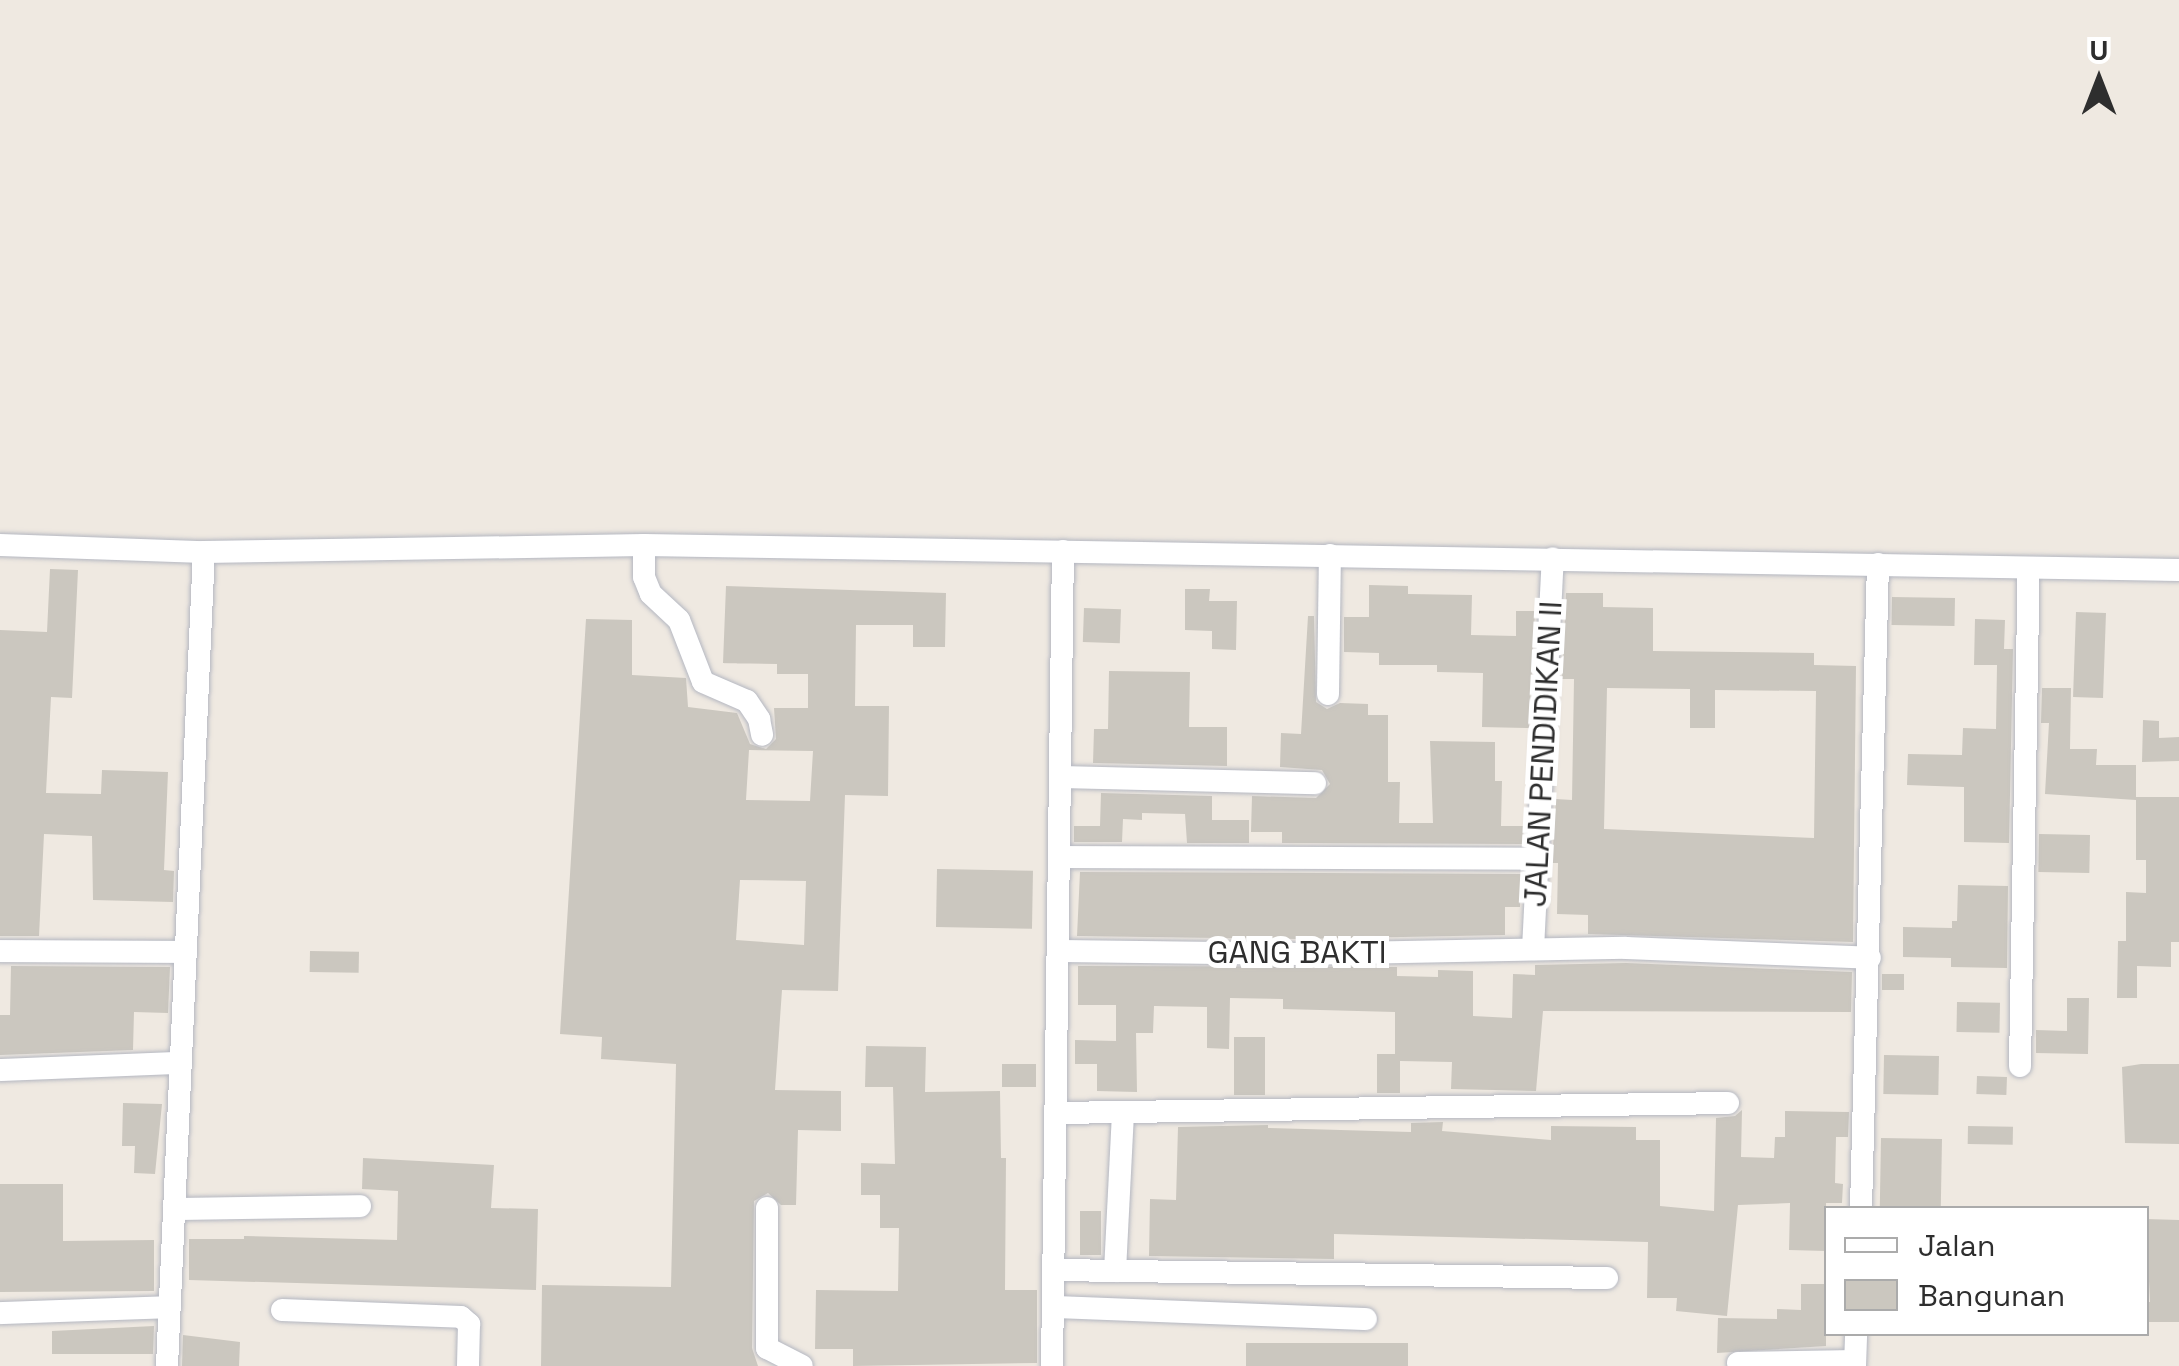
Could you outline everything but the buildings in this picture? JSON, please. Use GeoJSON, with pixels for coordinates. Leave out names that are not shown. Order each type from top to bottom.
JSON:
{"type":"FeatureCollection","features":[{"type":"Feature","properties":{"kind":"street"},"geometry":{"type":"LineString","coordinates":[[644,544],[644,577],[651,594],[679,620],[703,682],[747,701],[759,719],[762,735]]}},
{"type":"Feature","properties":{"kind":"street"},"geometry":{"type":"LineString","coordinates":[[0,545],[204,552],[644,544],[2179,570]]}},
{"type":"Feature","properties":{"kind":"street"},"geometry":{"type":"LineString","coordinates":[[1052,1366],[1064,551]]}},
{"type":"Feature","properties":{"kind":"street"},"geometry":{"type":"LineString","coordinates":[[168,1366],[178,1063],[204,552]]}},
{"type":"Feature","properties":{"kind":"street"},"geometry":{"type":"LineString","coordinates":[[1328,694],[1330,555]]}},
{"type":"Feature","properties":{"kind":"street","name":"JALAN PENDIDIKAN II"},"geometry":{"type":"LineString","coordinates":[[1533,948],[1552,558]]}},
{"type":"Feature","properties":{"kind":"street"},"geometry":{"type":"LineString","coordinates":[[1860,1206],[1878,564]]}},
{"type":"Feature","properties":{"kind":"street"},"geometry":{"type":"LineString","coordinates":[[2020,1066],[2030,568]]}},
{"type":"Feature","properties":{"kind":"street"},"geometry":{"type":"LineString","coordinates":[[1062,777],[1315,783]]}},
{"type":"Feature","properties":{"kind":"street"},"geometry":{"type":"LineString","coordinates":[[1061,857],[1538,859]]}},
{"type":"Feature","properties":{"kind":"street","name":"GANG BAKTI"},"geometry":{"type":"LineString","coordinates":[[1060,952],[1299,954],[1533,948],[1870,958]]}},
{"type":"Feature","properties":{"kind":"street"},"geometry":{"type":"LineString","coordinates":[[0,951],[185,952]]}},
{"type":"Feature","properties":{"kind":"street"},"geometry":{"type":"LineString","coordinates":[[0,1070],[178,1063]]}},
{"type":"Feature","properties":{"kind":"street"},"geometry":{"type":"LineString","coordinates":[[1056,1114],[1728,1103]]}},
{"type":"Feature","properties":{"kind":"street"},"geometry":{"type":"LineString","coordinates":[[1115,1271],[1123,1113]]}},
{"type":"Feature","properties":{"kind":"street"},"geometry":{"type":"LineString","coordinates":[[174,1209],[360,1206]]}},
{"type":"Feature","properties":{"kind":"street"},"geometry":{"type":"LineString","coordinates":[[767,1208],[767,1348],[802,1366]]}},
{"type":"Feature","properties":{"kind":"street"},"geometry":{"type":"LineString","coordinates":[[1054,1270],[1607,1278]]}},
{"type":"Feature","properties":{"kind":"street"},"geometry":{"type":"LineString","coordinates":[[0,1314],[169,1307]]}},
{"type":"Feature","properties":{"kind":"street"},"geometry":{"type":"LineString","coordinates":[[1054,1307],[1366,1319]]}},
{"type":"Feature","properties":{"kind":"street"},"geometry":{"type":"LineString","coordinates":[[282,1310],[461,1317],[469,1324],[468,1366]]}},
{"type":"Feature","properties":{"kind":"street"},"geometry":{"type":"LineString","coordinates":[[1738,1363],[1855,1363],[1856,1336]]}}]}
